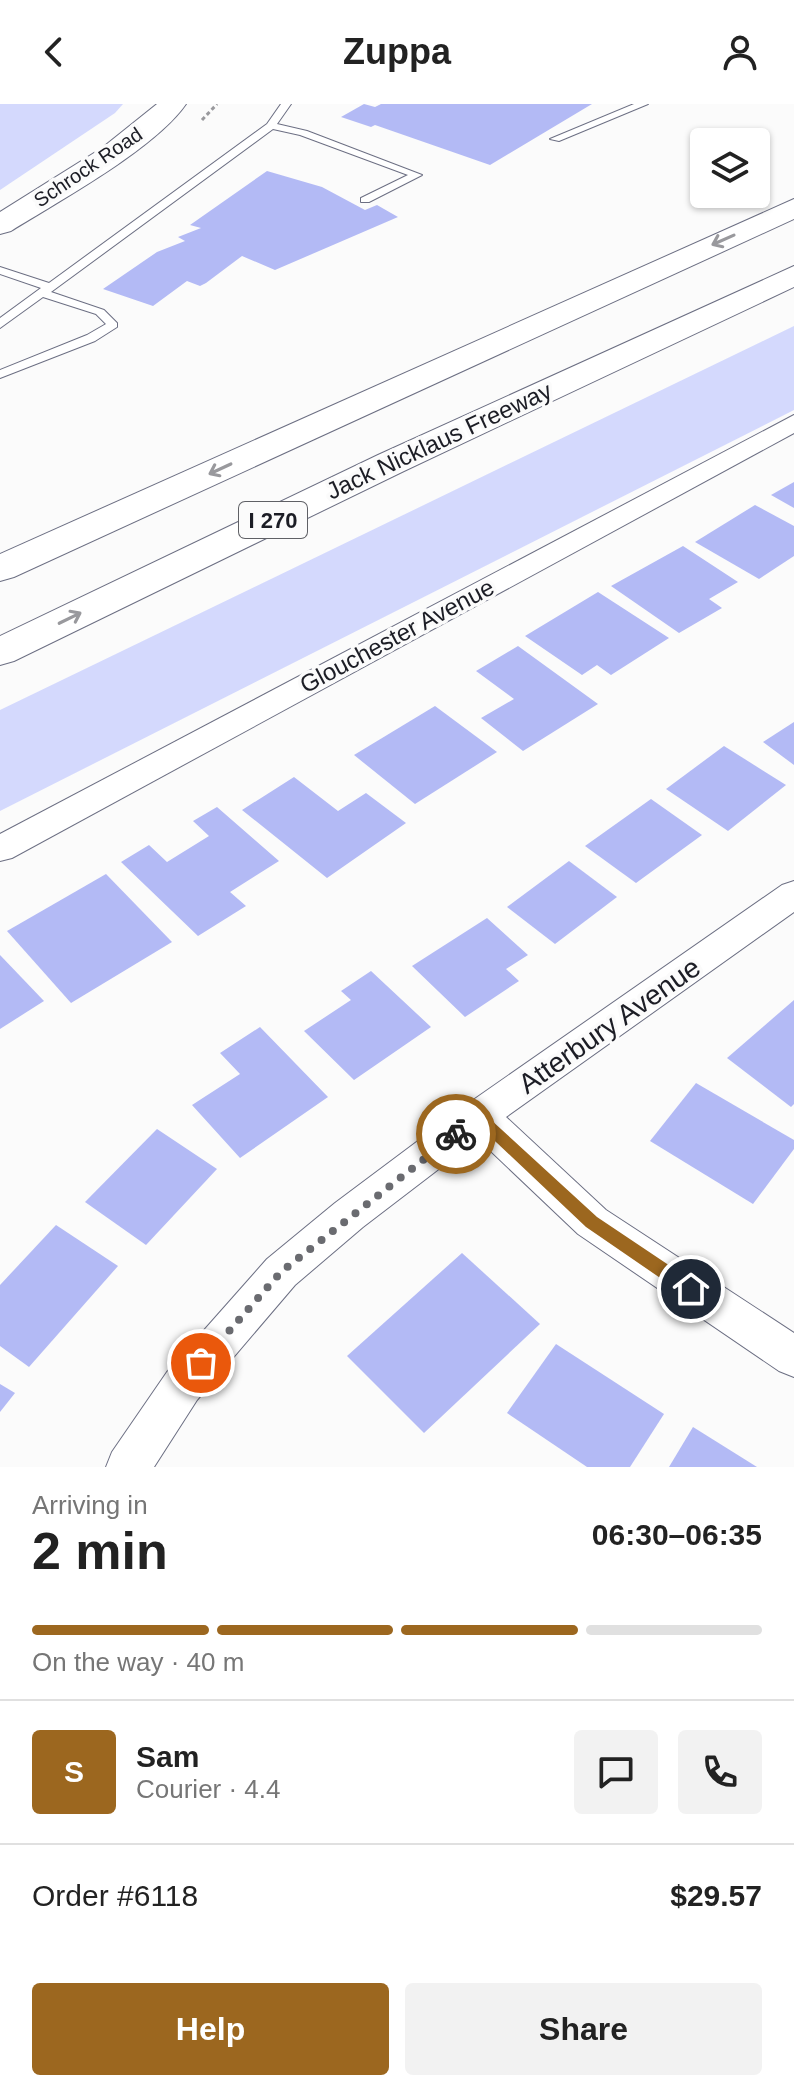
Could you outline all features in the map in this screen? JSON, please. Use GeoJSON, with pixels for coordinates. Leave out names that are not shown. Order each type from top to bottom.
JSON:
{"type":"FeatureCollection","features":[{"type":"Feature","properties":{"kind":"main road","name":"Schrock Road"},"geometry":{"type":"LineString","coordinates":[[0,225],[85,172],[153,123],[173,104]]}},
{"type":"Feature","properties":{"kind":"main road"},"geometry":{"type":"LineString","coordinates":[[291,436],[622,254],[722,208]]}},
{"type":"Feature","properties":{"kind":"main road"},"geometry":{"type":"LineString","coordinates":[[0,569],[794,208]]}},
{"type":"Feature","properties":{"kind":"main road","name":"Jack Nicklaus Freeway"},"geometry":{"type":"LineString","coordinates":[[0,652],[546,390],[794,275]]}},
{"type":"Feature","properties":{"kind":"main road"},"geometry":{"type":"LineString","coordinates":[[546,390],[794,287]]}},
{"type":"Feature","properties":{"kind":"street","name":"Glouchester Avenue"},"geometry":{"type":"LineString","coordinates":[[0,849],[794,423]]}},
{"type":"Feature","properties":{"kind":"street","name":"Atterbury Avenue"},"geometry":{"type":"LineString","coordinates":[[128,1467],[182,1386],[281,1272],[349,1215],[479,1116],[794,894]]}},
{"type":"Feature","properties":{"kind":"street"},"geometry":{"type":"LineString","coordinates":[[479,1116],[592,1222],[794,1357]]}},
{"type":"Feature","properties":{"kind":"lane"},"geometry":{"type":"LineString","coordinates":[[0,324],[271,126],[286,104]]}},
{"type":"Feature","properties":{"kind":"lane"},"geometry":{"type":"LineString","coordinates":[[555,139],[643,104]]}},
{"type":"Feature","properties":{"kind":"lane"},"geometry":{"type":"LineString","coordinates":[[271,126],[303,133],[417,175],[365,200]]}},
{"type":"Feature","properties":{"kind":"lane"},"geometry":{"type":"LineString","coordinates":[[0,270],[100,312],[113,325],[91,338],[0,374]]}},
{"type":"Feature","properties":{"kind":"shaded area"},"geometry":{"type":"Polygon","coordinates":[[[0,104],[123,104],[115,113],[0,190],[0,104]]]}},
{"type":"Feature","properties":{"kind":"shaded area"},"geometry":{"type":"Polygon","coordinates":[[[794,326],[794,410],[0,811],[0,710],[794,326]]]}},
{"type":"Feature","properties":{"kind":"building"},"geometry":{"type":"Polygon","coordinates":[[[364,104],[375,107],[381,104],[592,104],[490,165],[375,125],[371,127],[341,117],[364,104]]]}},
{"type":"Feature","properties":{"kind":"building"},"geometry":{"type":"Polygon","coordinates":[[[267,171],[322,187],[365,210],[377,205],[398,217],[275,270],[242,256],[206,283],[200,286],[187,281],[153,306],[103,289],[157,252],[185,241],[178,237],[201,228],[190,225],[267,171]]]}},
{"type":"Feature","properties":{"kind":"building"},"geometry":{"type":"Polygon","coordinates":[[[794,482],[794,508],[771,495],[794,482]]]}},
{"type":"Feature","properties":{"kind":"building"},"geometry":{"type":"Polygon","coordinates":[[[755,505],[794,526],[794,556],[759,579],[695,542],[755,505]]]}},
{"type":"Feature","properties":{"kind":"building"},"geometry":{"type":"Polygon","coordinates":[[[683,546],[738,582],[709,599],[722,608],[679,633],[611,586],[683,546]]]}},
{"type":"Feature","properties":{"kind":"building"},"geometry":{"type":"Polygon","coordinates":[[[598,592],[669,638],[611,675],[597,665],[582,675],[525,636],[598,592]]]}},
{"type":"Feature","properties":{"kind":"building"},"geometry":{"type":"Polygon","coordinates":[[[518,646],[598,704],[523,751],[481,718],[514,699],[476,671],[518,646]]]}},
{"type":"Feature","properties":{"kind":"building"},"geometry":{"type":"Polygon","coordinates":[[[435,706],[497,752],[415,804],[354,755],[435,706]]]}},
{"type":"Feature","properties":{"kind":"building"},"geometry":{"type":"Polygon","coordinates":[[[794,722],[794,765],[763,742],[794,722]]]}},
{"type":"Feature","properties":{"kind":"building"},"geometry":{"type":"Polygon","coordinates":[[[724,746],[786,785],[728,831],[666,789],[724,746]]]}},
{"type":"Feature","properties":{"kind":"building"},"geometry":{"type":"Polygon","coordinates":[[[294,777],[338,811],[366,793],[406,823],[327,878],[242,810],[294,777]]]}},
{"type":"Feature","properties":{"kind":"building"},"geometry":{"type":"Polygon","coordinates":[[[651,799],[702,835],[636,883],[585,846],[651,799]]]}},
{"type":"Feature","properties":{"kind":"building"},"geometry":{"type":"Polygon","coordinates":[[[217,807],[279,861],[230,892],[246,906],[198,936],[121,862],[149,845],[167,862],[209,836],[193,821],[217,807]]]}},
{"type":"Feature","properties":{"kind":"building"},"geometry":{"type":"Polygon","coordinates":[[[569,861],[617,897],[555,944],[507,907],[569,861]]]}},
{"type":"Feature","properties":{"kind":"building"},"geometry":{"type":"Polygon","coordinates":[[[106,874],[172,942],[71,1003],[7,931],[106,874]]]}},
{"type":"Feature","properties":{"kind":"building"},"geometry":{"type":"Polygon","coordinates":[[[487,918],[528,955],[506,969],[519,981],[465,1017],[412,966],[487,918]]]}},
{"type":"Feature","properties":{"kind":"building"},"geometry":{"type":"Polygon","coordinates":[[[0,955],[44,1001],[0,1029],[0,955]]]}},
{"type":"Feature","properties":{"kind":"building"},"geometry":{"type":"Polygon","coordinates":[[[371,971],[431,1027],[354,1080],[304,1031],[351,1000],[341,991],[371,971]]]}},
{"type":"Feature","properties":{"kind":"building"},"geometry":{"type":"Polygon","coordinates":[[[794,1000],[794,1104],[791,1107],[727,1058],[794,1000]]]}},
{"type":"Feature","properties":{"kind":"building"},"geometry":{"type":"Polygon","coordinates":[[[260,1027],[328,1097],[240,1158],[192,1105],[240,1074],[220,1053],[260,1027]]]}},
{"type":"Feature","properties":{"kind":"building"},"geometry":{"type":"Polygon","coordinates":[[[696,1083],[794,1140],[794,1149],[753,1204],[650,1141],[696,1083]]]}},
{"type":"Feature","properties":{"kind":"building"},"geometry":{"type":"Polygon","coordinates":[[[157,1129],[217,1169],[146,1245],[85,1202],[157,1129]]]}},
{"type":"Feature","properties":{"kind":"building"},"geometry":{"type":"Polygon","coordinates":[[[56,1225],[118,1266],[29,1367],[0,1346],[0,1285],[56,1225]]]}},
{"type":"Feature","properties":{"kind":"building"},"geometry":{"type":"Polygon","coordinates":[[[462,1253],[540,1324],[424,1433],[347,1356],[462,1253]]]}},
{"type":"Feature","properties":{"kind":"building"},"geometry":{"type":"Polygon","coordinates":[[[556,1344],[664,1414],[630,1467],[587,1467],[507,1413],[556,1344]]]}},
{"type":"Feature","properties":{"kind":"building"},"geometry":{"type":"Polygon","coordinates":[[[0,1384],[15,1393],[0,1412],[0,1384]]]}},
{"type":"Feature","properties":{"kind":"building"},"geometry":{"type":"Polygon","coordinates":[[[693,1427],[757,1467],[669,1467],[693,1427]]]}},
{"type":"Feature","properties":{"kind":"way so far"},"geometry":{"type":"LineString","coordinates":[[201,1363],[281,1272],[349,1215],[456,1134]]}},
{"type":"Feature","properties":{"kind":"route"},"geometry":{"type":"LineString","coordinates":[[456,1134],[479,1116],[592,1222],[691,1289]]}}]}
